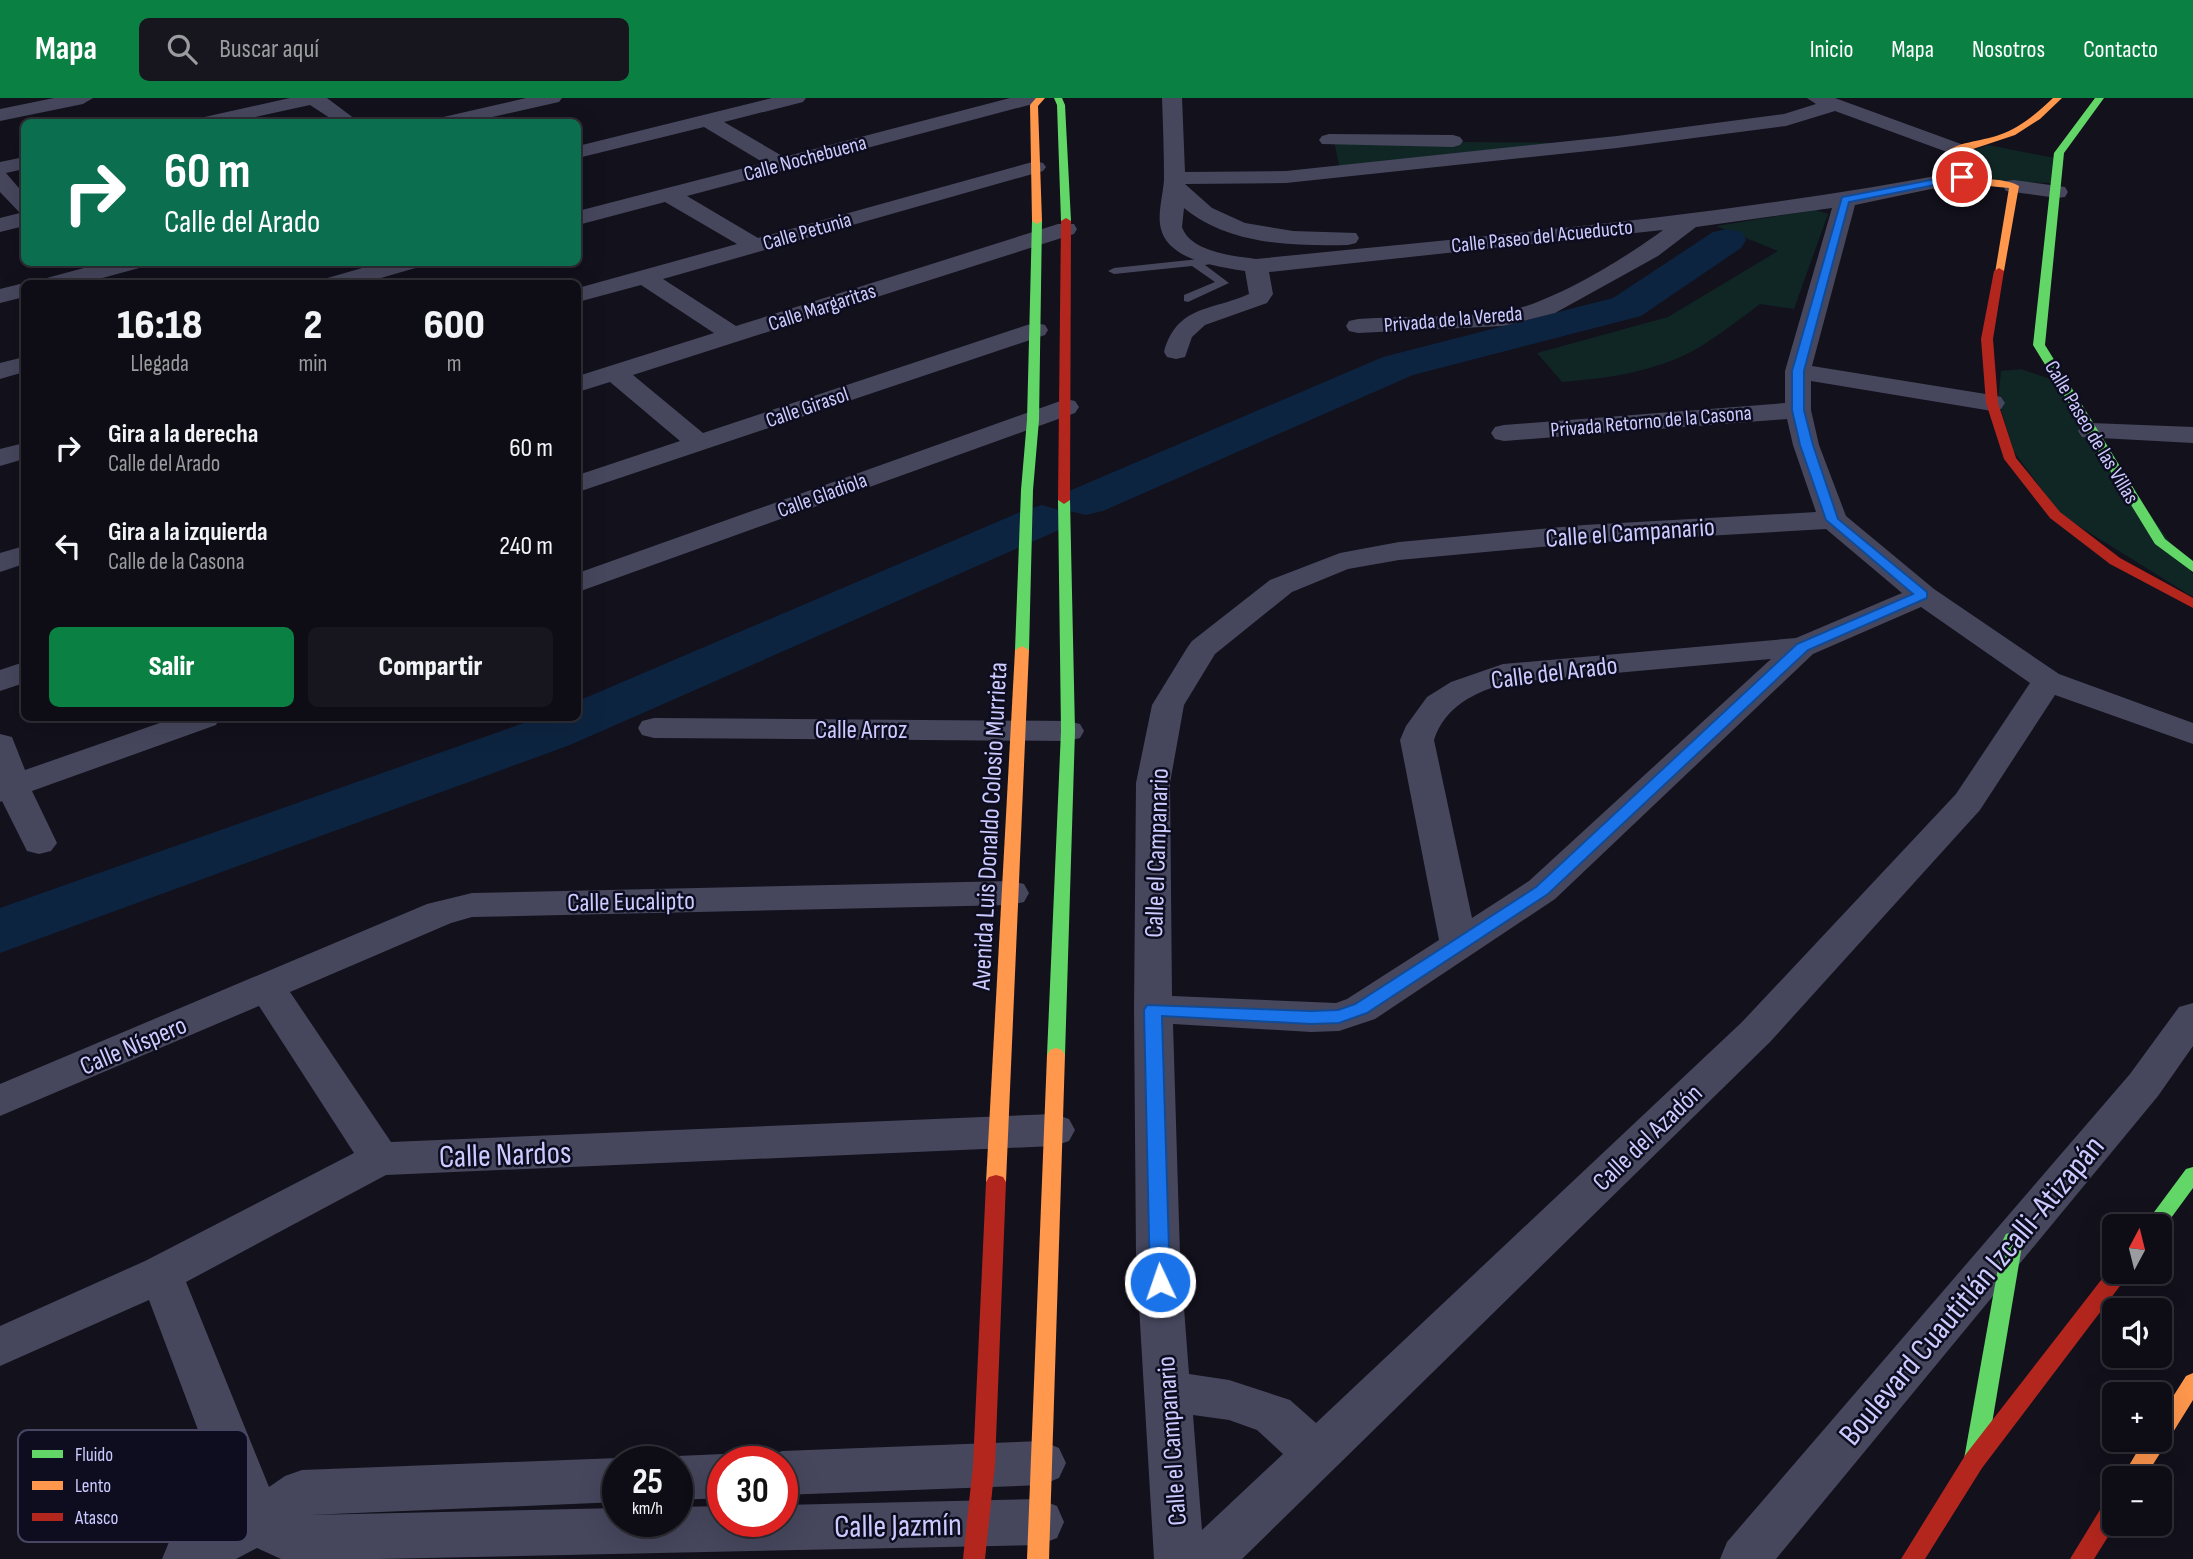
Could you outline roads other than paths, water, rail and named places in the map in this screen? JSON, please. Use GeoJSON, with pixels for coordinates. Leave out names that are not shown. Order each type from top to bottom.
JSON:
{"type":"FeatureCollection","features":[{"type":"Feature","properties":{"kind":"street"},"geometry":{"type":"LineString","coordinates":[[0,115],[83,98]]}},
{"type":"Feature","properties":{"kind":"street"},"geometry":{"type":"LineString","coordinates":[[221,98],[239,115]]}},
{"type":"Feature","properties":{"kind":"street"},"geometry":{"type":"LineString","coordinates":[[220,119],[315,98],[345,119]]}},
{"type":"Feature","properties":{"kind":"street"},"geometry":{"type":"LineString","coordinates":[[459,119],[552,98]]}},
{"type":"Feature","properties":{"kind":"street"},"geometry":{"type":"LineString","coordinates":[[581,151],[796,98]]}},
{"type":"Feature","properties":{"kind":"street","name":"Calle Nochebuena"},"geometry":{"type":"LineString","coordinates":[[581,217],[1033,98]]}},
{"type":"Feature","properties":{"kind":"street","name":"Avenida Luis Donaldo Colosio Murrieta"},"geometry":{"type":"LineString","coordinates":[[1038,1541],[1068,731],[1045,488],[1033,420],[1037,238],[1034,105],[1041,98]]}},
{"type":"Feature","properties":{"kind":"street","name":"Avenida Luis Donaldo Colosio Murrieta"},"geometry":{"type":"LineString","coordinates":[[976,1541],[984,1465],[998,1135],[1020,730],[1045,488],[1066,407],[1066,229],[1061,105],[1058,98]]}},
{"type":"Feature","properties":{"kind":"street","name":"Calle Paseo del Acueducto"},"geometry":{"type":"LineString","coordinates":[[1172,98],[1175,183],[1171,229],[1176,238],[1188,246],[1218,260],[1256,266],[1690,221],[1845,200],[1954,163]]}},
{"type":"Feature","properties":{"kind":"street","name":"Calle Paseo de las Villas"},"geometry":{"type":"LineString","coordinates":[[2100,98],[2053,152],[2057,192],[2039,345],[2160,541],[2193,568]]}},
{"type":"Feature","properties":{"kind":"street"},"geometry":{"type":"LineString","coordinates":[[1954,163],[2032,120],[2052,99]]}},
{"type":"Feature","properties":{"kind":"street"},"geometry":{"type":"LineString","coordinates":[[1175,183],[1286,177],[1617,142],[1786,120],[1826,101],[1954,163],[2014,186],[2057,192]]}},
{"type":"Feature","properties":{"kind":"street"},"geometry":{"type":"LineString","coordinates":[[1323,117],[1336,172]]}},
{"type":"Feature","properties":{"kind":"street"},"geometry":{"type":"LineString","coordinates":[[707,120],[781,164]]}},
{"type":"Feature","properties":{"kind":"street"},"geometry":{"type":"LineString","coordinates":[[1329,140],[1617,142]]}},
{"type":"Feature","properties":{"kind":"street"},"geometry":{"type":"LineString","coordinates":[[1990,142],[2025,148]]}},
{"type":"Feature","properties":{"kind":"street","name":"Calle Paseo del Acueducto"},"geometry":{"type":"LineString","coordinates":[[1175,183],[1205,214],[1229,224],[1257,232],[1310,239],[1355,237],[1804,187],[1954,163]]}},
{"type":"Feature","properties":{"kind":"street"},"geometry":{"type":"LineString","coordinates":[[0,168],[21,164]]}},
{"type":"Feature","properties":{"kind":"street","name":"Calle Petunia"},"geometry":{"type":"LineString","coordinates":[[581,294],[1036,167]]}},
{"type":"Feature","properties":{"kind":"street"},"geometry":{"type":"LineString","coordinates":[[0,178],[21,204]]}},
{"type":"Feature","properties":{"kind":"street"},"geometry":{"type":"LineString","coordinates":[[2014,186],[1987,339],[1992,403],[2010,459],[2055,515],[2115,561],[2193,604]]}},
{"type":"Feature","properties":{"kind":"street"},"geometry":{"type":"LineString","coordinates":[[668,194],[755,245]]}},
{"type":"Feature","properties":{"kind":"street"},"geometry":{"type":"LineString","coordinates":[[1845,200],[1798,371],[1798,410],[1833,520],[1923,595],[2048,681],[2193,734]]}},
{"type":"Feature","properties":{"kind":"street"},"geometry":{"type":"LineString","coordinates":[[0,225],[21,220]]}},
{"type":"Feature","properties":{"kind":"street","name":"Privada de la Vereda"},"geometry":{"type":"LineString","coordinates":[[1358,326],[1503,318],[1547,308],[1650,251],[1690,221]]}},
{"type":"Feature","properties":{"kind":"street","name":"Calle Margaritas"},"geometry":{"type":"LineString","coordinates":[[581,383],[1066,229]]}},
{"type":"Feature","properties":{"kind":"street"},"geometry":{"type":"LineString","coordinates":[[1282,264],[1307,252],[1312,243],[1310,239]]}},
{"type":"Feature","properties":{"kind":"street"},"geometry":{"type":"LineString","coordinates":[[66,280],[120,266]]}},
{"type":"Feature","properties":{"kind":"street"},"geometry":{"type":"LineString","coordinates":[[346,280],[397,266]]}},
{"type":"Feature","properties":{"kind":"street"},"geometry":{"type":"LineString","coordinates":[[1176,352],[1178,337],[1185,327],[1196,320],[1259,298],[1256,266]]}},
{"type":"Feature","properties":{"kind":"street"},"geometry":{"type":"LineString","coordinates":[[643,276],[734,335]]}},
{"type":"Feature","properties":{"kind":"street"},"geometry":{"type":"LineString","coordinates":[[0,296],[21,291]]}},
{"type":"Feature","properties":{"kind":"street","name":"Calle Girasol"},"geometry":{"type":"LineString","coordinates":[[581,483],[1036,330]]}},
{"type":"Feature","properties":{"kind":"street"},"geometry":{"type":"LineString","coordinates":[[1989,368],[2006,364]]}},
{"type":"Feature","properties":{"kind":"street"},"geometry":{"type":"LineString","coordinates":[[0,371],[21,366]]}},
{"type":"Feature","properties":{"kind":"street"},"geometry":{"type":"LineString","coordinates":[[2039,369],[2059,379]]}},
{"type":"Feature","properties":{"kind":"street"},"geometry":{"type":"LineString","coordinates":[[1798,371],[1992,403]]}},
{"type":"Feature","properties":{"kind":"street"},"geometry":{"type":"LineString","coordinates":[[615,373],[699,443]]}},
{"type":"Feature","properties":{"kind":"street","name":"Calle Gladiola"},"geometry":{"type":"LineString","coordinates":[[588,579],[1066,407]]}},
{"type":"Feature","properties":{"kind":"street","name":"Privada Retorno de la Casona"},"geometry":{"type":"LineString","coordinates":[[1504,433],[1798,410]]}},
{"type":"Feature","properties":{"kind":"street"},"geometry":{"type":"LineString","coordinates":[[2091,431],[2193,435]]}},
{"type":"Feature","properties":{"kind":"street"},"geometry":{"type":"LineString","coordinates":[[0,458],[21,452]]}},
{"type":"Feature","properties":{"kind":"street","name":"Calle el Campanario"},"geometry":{"type":"LineString","coordinates":[[1179,1559],[1158,1255],[1153,1010],[1153,783],[1168,705],[1203,648],[1281,586],[1340,562],[1399,551],[1584,534],[1833,520]]}},
{"type":"Feature","properties":{"kind":"street"},"geometry":{"type":"LineString","coordinates":[[0,563],[21,556]]}},
{"type":"Feature","properties":{"kind":"street"},"geometry":{"type":"LineString","coordinates":[[581,562],[588,579]]}},
{"type":"Feature","properties":{"kind":"street","name":"Calle del Arado"},"geometry":{"type":"LineString","coordinates":[[1460,944],[1417,740],[1428,711],[1469,684],[1503,674],[1802,647],[1923,595]]}},
{"type":"Feature","properties":{"kind":"street","name":"Calle del Arado"},"geometry":{"type":"LineString","coordinates":[[1153,1010],[1311,1018],[1339,1017],[1361,1009],[1542,890],[1802,647]]}},
{"type":"Feature","properties":{"kind":"street"},"geometry":{"type":"LineString","coordinates":[[0,681],[21,674]]}},
{"type":"Feature","properties":{"kind":"street","name":"Calle del Azadón"},"geometry":{"type":"LineString","coordinates":[[1207,1559],[1756,1032],[1968,802],[2048,681]]}},
{"type":"Feature","properties":{"kind":"street"},"geometry":{"type":"LineString","coordinates":[[6,789],[196,721]]}},
{"type":"Feature","properties":{"kind":"street","name":"Calle Arroz"},"geometry":{"type":"LineString","coordinates":[[654,727],[1068,731]]}},
{"type":"Feature","properties":{"kind":"street"},"geometry":{"type":"LineString","coordinates":[[0,744],[6,789],[39,843]]}},
{"type":"Feature","properties":{"kind":"street","name":"Calle Eucalipto"},"geometry":{"type":"LineString","coordinates":[[267,988],[440,912],[472,905],[1011,893]]}},
{"type":"Feature","properties":{"kind":"street"},"geometry":{"type":"LineString","coordinates":[[267,988],[380,1159]]}},
{"type":"Feature","properties":{"kind":"street","name":"Calle Níspero"},"geometry":{"type":"LineString","coordinates":[[0,1101],[267,988]]}},
{"type":"Feature","properties":{"kind":"street","name":"Boulevard Cuautitlán Izcalli-Atizapán"},"geometry":{"type":"LineString","coordinates":[[1745,1559],[2144,1085],[2193,1017]]}},
{"type":"Feature","properties":{"kind":"street","name":"Calle Nardos"},"geometry":{"type":"LineString","coordinates":[[0,1347],[161,1274],[380,1159],[998,1135],[1054,1130]]}},
{"type":"Feature","properties":{"kind":"street"},"geometry":{"type":"LineString","coordinates":[[2163,1214],[2193,1174]]}},
{"type":"Feature","properties":{"kind":"street"},"geometry":{"type":"LineString","coordinates":[[1974,1461],[2012,1240]]}},
{"type":"Feature","properties":{"kind":"street"},"geometry":{"type":"LineString","coordinates":[[161,1274],[222,1430]]}},
{"type":"Feature","properties":{"kind":"street"},"geometry":{"type":"LineString","coordinates":[[1912,1559],[1974,1461],[2110,1284]]}},
{"type":"Feature","properties":{"kind":"street"},"geometry":{"type":"LineString","coordinates":[[2172,1416],[2193,1382]]}},
{"type":"Feature","properties":{"kind":"street"},"geometry":{"type":"LineString","coordinates":[[1168,1391],[1229,1400],[1273,1415],[1316,1453]]}},
{"type":"Feature","properties":{"kind":"street","name":"Calle Jazmín"},"geometry":{"type":"LineString","coordinates":[[798,1472],[1042,1463]]}},
{"type":"Feature","properties":{"kind":"street"},"geometry":{"type":"LineString","coordinates":[[248,1527],[302,1492],[602,1481]]}},
{"type":"Feature","properties":{"kind":"street"},"geometry":{"type":"LineString","coordinates":[[248,1496],[258,1522]]}},
{"type":"Feature","properties":{"kind":"street","name":"Calle Jazmín"},"geometry":{"type":"LineString","coordinates":[[258,1522],[286,1538],[1038,1541]]}},
{"type":"Feature","properties":{"kind":"street"},"geometry":{"type":"LineString","coordinates":[[2081,1559],[2102,1526]]}},
{"type":"Feature","properties":{"kind":"street"},"geometry":{"type":"LineString","coordinates":[[187,1559],[220,1542]]}},
{"type":"Feature","properties":{"kind":"lane"},"geometry":{"type":"LineString","coordinates":[[1114,271],[1218,260]]}},
{"type":"Feature","properties":{"kind":"lane"},"geometry":{"type":"LineString","coordinates":[[1188,298],[1223,283],[1194,262]]}},
{"type":"Feature","properties":{"kind":"waterway"},"geometry":{"type":"LineString","coordinates":[[1086,501],[1398,366],[1627,307],[1727,240]]}},
{"type":"Feature","properties":{"kind":"waterway"},"geometry":{"type":"LineString","coordinates":[[581,720],[1042,520]]}},
{"type":"Feature","properties":{"kind":"waterway"},"geometry":{"type":"LineString","coordinates":[[0,931],[578,721]]}}]}
